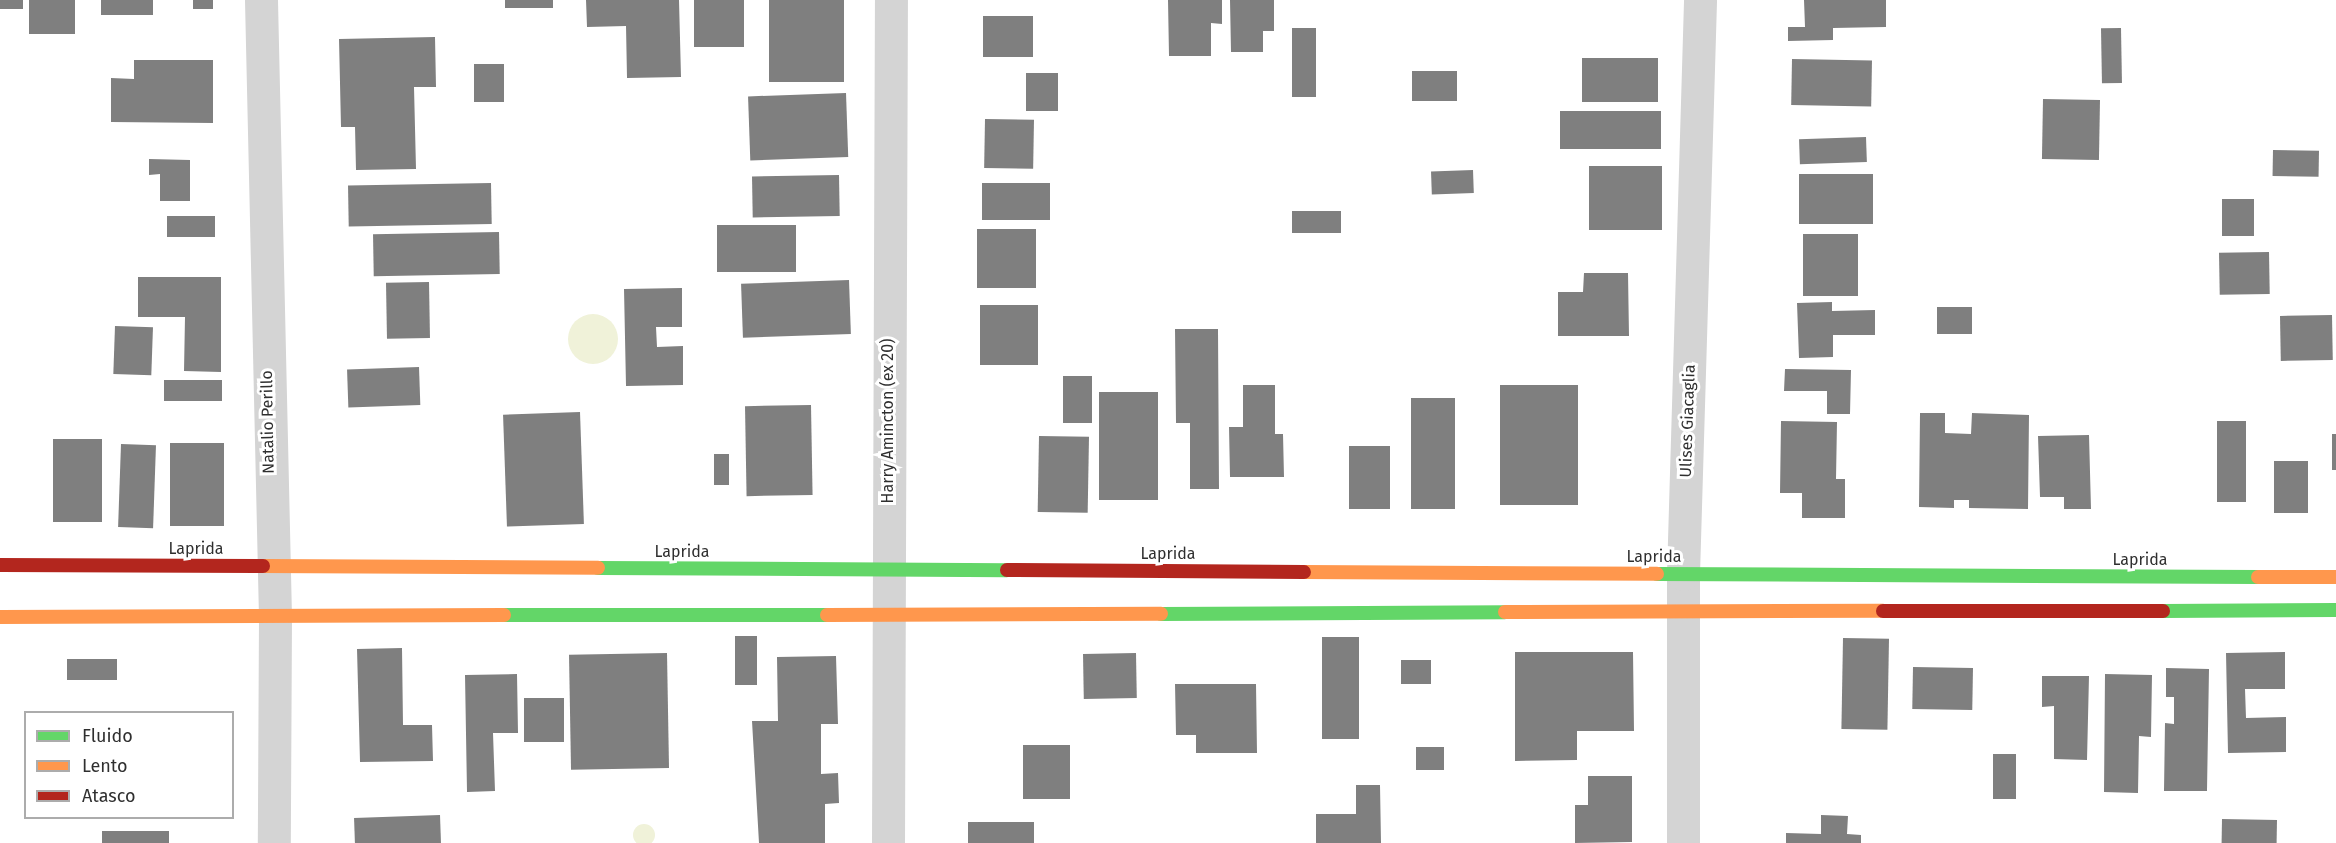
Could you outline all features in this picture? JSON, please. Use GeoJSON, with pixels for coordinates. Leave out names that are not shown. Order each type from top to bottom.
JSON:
{"type":"FeatureCollection","features":[{"type":"Feature","properties":{"kind":"main road","name":"Laprida"},"geometry":{"type":"LineString","coordinates":[[0,565],[2336,577]]}},
{"type":"Feature","properties":{"kind":"main road"},"geometry":{"type":"LineString","coordinates":[[0,617],[2336,610]]}},
{"type":"Feature","properties":{"kind":"street","name":"Natalio Perillo"},"geometry":{"type":"LineString","coordinates":[[261,0],[271,566],[275,617],[274,843]]}},
{"type":"Feature","properties":{"kind":"street","name":"Harry Amincton (ex 20)"},"geometry":{"type":"LineString","coordinates":[[888,843],[887,569],[891,0]]}},
{"type":"Feature","properties":{"kind":"street","name":"Ulises Giacaglia"},"geometry":{"type":"LineString","coordinates":[[1683,843],[1683,574],[1700,0]]}},
{"type":"Feature","properties":{"kind":"shaded area"},"geometry":{"type":"Polygon","coordinates":[[[593,314],[602,316],[613,325],[618,339],[616,348],[607,359],[593,364],[584,362],[573,353],[568,339],[570,330],[579,319],[593,314]]]}},
{"type":"Feature","properties":{"kind":"shaded area"},"geometry":{"type":"Polygon","coordinates":[[[644,824],[652,827],[654,831],[652,843],[636,843],[633,835],[636,827],[644,824]]]}},
{"type":"Feature","properties":{"kind":"building"},"geometry":{"type":"Polygon","coordinates":[[[0,0],[23,0],[23,9],[0,9],[0,0]]]}},
{"type":"Feature","properties":{"kind":"building"},"geometry":{"type":"Polygon","coordinates":[[[29,0],[75,0],[75,34],[29,34],[29,0]]]}},
{"type":"Feature","properties":{"kind":"building"},"geometry":{"type":"Polygon","coordinates":[[[101,0],[153,0],[153,15],[101,15],[101,0]]]}},
{"type":"Feature","properties":{"kind":"building"},"geometry":{"type":"Polygon","coordinates":[[[193,0],[213,0],[213,9],[193,9],[193,0]]]}},
{"type":"Feature","properties":{"kind":"building"},"geometry":{"type":"Polygon","coordinates":[[[505,0],[553,0],[553,8],[505,8],[505,0]]]}},
{"type":"Feature","properties":{"kind":"building"},"geometry":{"type":"Polygon","coordinates":[[[586,0],[679,0],[681,77],[627,78],[626,26],[587,27],[586,0]]]}},
{"type":"Feature","properties":{"kind":"building"},"geometry":{"type":"Polygon","coordinates":[[[694,0],[744,0],[744,47],[694,47],[694,0]]]}},
{"type":"Feature","properties":{"kind":"building"},"geometry":{"type":"Polygon","coordinates":[[[769,0],[844,0],[844,82],[769,82],[769,0]]]}},
{"type":"Feature","properties":{"kind":"building"},"geometry":{"type":"Polygon","coordinates":[[[1168,0],[1222,0],[1222,24],[1211,23],[1211,56],[1169,56],[1168,0]]]}},
{"type":"Feature","properties":{"kind":"building"},"geometry":{"type":"Polygon","coordinates":[[[1230,0],[1274,0],[1274,31],[1263,31],[1263,52],[1231,52],[1230,0]]]}},
{"type":"Feature","properties":{"kind":"building"},"geometry":{"type":"Polygon","coordinates":[[[1804,0],[1886,0],[1886,27],[1833,28],[1833,40],[1788,41],[1788,27],[1805,27],[1804,0]]]}},
{"type":"Feature","properties":{"kind":"building"},"geometry":{"type":"Polygon","coordinates":[[[983,16],[1033,16],[1033,57],[983,57],[983,16]]]}},
{"type":"Feature","properties":{"kind":"building"},"geometry":{"type":"Polygon","coordinates":[[[1292,28],[1316,28],[1316,97],[1292,97],[1292,28]]]}},
{"type":"Feature","properties":{"kind":"building"},"geometry":{"type":"Polygon","coordinates":[[[2101,28],[2121,28],[2122,83],[2102,83],[2101,28]]]}},
{"type":"Feature","properties":{"kind":"building"},"geometry":{"type":"Polygon","coordinates":[[[435,37],[436,87],[414,87],[416,169],[356,170],[355,127],[341,127],[339,39],[435,37]]]}},
{"type":"Feature","properties":{"kind":"building"},"geometry":{"type":"Polygon","coordinates":[[[1582,58],[1658,58],[1658,102],[1582,102],[1582,58]]]}},
{"type":"Feature","properties":{"kind":"building"},"geometry":{"type":"Polygon","coordinates":[[[1792,59],[1872,60],[1871,106],[1791,105],[1792,59]]]}},
{"type":"Feature","properties":{"kind":"building"},"geometry":{"type":"Polygon","coordinates":[[[134,60],[213,60],[213,123],[111,122],[111,78],[134,79],[134,60]]]}},
{"type":"Feature","properties":{"kind":"building"},"geometry":{"type":"Polygon","coordinates":[[[474,64],[504,64],[504,102],[474,102],[474,64]]]}},
{"type":"Feature","properties":{"kind":"building"},"geometry":{"type":"Polygon","coordinates":[[[1412,71],[1457,71],[1457,101],[1412,101],[1412,71]]]}},
{"type":"Feature","properties":{"kind":"building"},"geometry":{"type":"Polygon","coordinates":[[[1026,73],[1058,73],[1058,111],[1026,111],[1026,73]]]}},
{"type":"Feature","properties":{"kind":"building"},"geometry":{"type":"Polygon","coordinates":[[[846,93],[848,157],[750,160],[748,96],[846,93]]]}},
{"type":"Feature","properties":{"kind":"building"},"geometry":{"type":"Polygon","coordinates":[[[2043,99],[2100,100],[2099,160],[2042,159],[2043,99]]]}},
{"type":"Feature","properties":{"kind":"building"},"geometry":{"type":"Polygon","coordinates":[[[1560,111],[1661,111],[1661,149],[1560,149],[1560,111]]]}},
{"type":"Feature","properties":{"kind":"building"},"geometry":{"type":"Polygon","coordinates":[[[985,119],[1034,120],[1033,169],[984,168],[985,119]]]}},
{"type":"Feature","properties":{"kind":"building"},"geometry":{"type":"Polygon","coordinates":[[[1866,137],[1867,162],[1800,164],[1799,139],[1866,137]]]}},
{"type":"Feature","properties":{"kind":"building"},"geometry":{"type":"Polygon","coordinates":[[[2273,150],[2319,151],[2319,177],[2273,176],[2273,150]]]}},
{"type":"Feature","properties":{"kind":"building"},"geometry":{"type":"Polygon","coordinates":[[[149,159],[190,160],[190,201],[160,201],[160,174],[149,175],[149,159]]]}},
{"type":"Feature","properties":{"kind":"building"},"geometry":{"type":"Polygon","coordinates":[[[1589,166],[1662,166],[1662,230],[1589,230],[1589,166]]]}},
{"type":"Feature","properties":{"kind":"building"},"geometry":{"type":"Polygon","coordinates":[[[1473,170],[1474,193],[1432,194],[1431,171],[1473,170]]]}},
{"type":"Feature","properties":{"kind":"building"},"geometry":{"type":"Polygon","coordinates":[[[1799,174],[1873,174],[1873,224],[1799,224],[1799,174]]]}},
{"type":"Feature","properties":{"kind":"building"},"geometry":{"type":"Polygon","coordinates":[[[839,175],[840,216],[753,218],[752,177],[839,175]]]}},
{"type":"Feature","properties":{"kind":"building"},"geometry":{"type":"Polygon","coordinates":[[[491,183],[492,224],[349,226],[348,185],[491,183]]]}},
{"type":"Feature","properties":{"kind":"building"},"geometry":{"type":"Polygon","coordinates":[[[982,183],[1050,183],[1050,220],[982,220],[982,183]]]}},
{"type":"Feature","properties":{"kind":"building"},"geometry":{"type":"Polygon","coordinates":[[[2222,199],[2254,199],[2254,236],[2222,236],[2222,199]]]}},
{"type":"Feature","properties":{"kind":"building"},"geometry":{"type":"Polygon","coordinates":[[[1292,211],[1341,211],[1341,233],[1292,233],[1292,211]]]}},
{"type":"Feature","properties":{"kind":"building"},"geometry":{"type":"Polygon","coordinates":[[[167,216],[215,216],[215,237],[167,237],[167,216]]]}},
{"type":"Feature","properties":{"kind":"building"},"geometry":{"type":"Polygon","coordinates":[[[717,225],[796,225],[796,272],[717,272],[717,225]]]}},
{"type":"Feature","properties":{"kind":"building"},"geometry":{"type":"Polygon","coordinates":[[[977,229],[1036,229],[1036,288],[977,288],[977,229]]]}},
{"type":"Feature","properties":{"kind":"building"},"geometry":{"type":"Polygon","coordinates":[[[499,232],[500,274],[374,276],[373,234],[499,232]]]}},
{"type":"Feature","properties":{"kind":"building"},"geometry":{"type":"Polygon","coordinates":[[[1803,234],[1858,234],[1858,296],[1803,296],[1803,234]]]}},
{"type":"Feature","properties":{"kind":"building"},"geometry":{"type":"Polygon","coordinates":[[[2269,252],[2270,294],[2220,295],[2219,253],[2269,252]]]}},
{"type":"Feature","properties":{"kind":"building"},"geometry":{"type":"Polygon","coordinates":[[[1584,273],[1628,273],[1629,336],[1558,336],[1558,292],[1583,292],[1584,273]]]}},
{"type":"Feature","properties":{"kind":"building"},"geometry":{"type":"Polygon","coordinates":[[[138,277],[221,277],[221,372],[184,371],[185,317],[138,317],[138,277]]]}},
{"type":"Feature","properties":{"kind":"building"},"geometry":{"type":"Polygon","coordinates":[[[849,280],[851,334],[743,338],[741,284],[849,280]]]}},
{"type":"Feature","properties":{"kind":"building"},"geometry":{"type":"Polygon","coordinates":[[[429,282],[430,338],[387,339],[386,283],[429,282]]]}},
{"type":"Feature","properties":{"kind":"building"},"geometry":{"type":"Polygon","coordinates":[[[682,288],[682,327],[656,327],[657,347],[683,346],[683,385],[626,386],[624,289],[682,288]]]}},
{"type":"Feature","properties":{"kind":"building"},"geometry":{"type":"Polygon","coordinates":[[[1832,302],[1832,311],[1875,310],[1875,335],[1833,335],[1833,357],[1799,358],[1797,303],[1832,302]]]}},
{"type":"Feature","properties":{"kind":"building"},"geometry":{"type":"Polygon","coordinates":[[[980,305],[1038,305],[1038,365],[980,365],[980,305]]]}},
{"type":"Feature","properties":{"kind":"building"},"geometry":{"type":"Polygon","coordinates":[[[1937,307],[1972,307],[1972,334],[1937,334],[1937,307]]]}},
{"type":"Feature","properties":{"kind":"building"},"geometry":{"type":"Polygon","coordinates":[[[2332,315],[2333,360],[2281,361],[2280,316],[2332,315]]]}},
{"type":"Feature","properties":{"kind":"building"},"geometry":{"type":"Polygon","coordinates":[[[115,326],[153,327],[151,375],[113,374],[115,326]]]}},
{"type":"Feature","properties":{"kind":"building"},"geometry":{"type":"Polygon","coordinates":[[[1175,329],[1218,329],[1219,489],[1190,489],[1190,423],[1176,423],[1175,329]]]}},
{"type":"Feature","properties":{"kind":"building"},"geometry":{"type":"Polygon","coordinates":[[[419,367],[420,405],[348,407],[347,370],[419,367]]]}},
{"type":"Feature","properties":{"kind":"building"},"geometry":{"type":"Polygon","coordinates":[[[1785,369],[1851,370],[1850,414],[1827,414],[1827,391],[1784,391],[1785,369]]]}},
{"type":"Feature","properties":{"kind":"building"},"geometry":{"type":"Polygon","coordinates":[[[1063,376],[1092,376],[1092,423],[1063,423],[1063,376]]]}},
{"type":"Feature","properties":{"kind":"building"},"geometry":{"type":"Polygon","coordinates":[[[164,380],[222,380],[222,401],[164,401],[164,380]]]}},
{"type":"Feature","properties":{"kind":"building"},"geometry":{"type":"Polygon","coordinates":[[[1243,385],[1275,385],[1275,434],[1283,434],[1284,477],[1230,477],[1229,427],[1243,427],[1243,385]]]}},
{"type":"Feature","properties":{"kind":"building"},"geometry":{"type":"Polygon","coordinates":[[[1500,385],[1578,385],[1578,505],[1500,505],[1500,385]]]}},
{"type":"Feature","properties":{"kind":"building"},"geometry":{"type":"Polygon","coordinates":[[[1099,392],[1158,392],[1158,500],[1099,500],[1099,392]]]}},
{"type":"Feature","properties":{"kind":"building"},"geometry":{"type":"Polygon","coordinates":[[[1411,398],[1455,398],[1455,509],[1411,509],[1411,398]]]}},
{"type":"Feature","properties":{"kind":"building"},"geometry":{"type":"Polygon","coordinates":[[[811,405],[813,495],[747,496],[745,406],[811,405]]]}},
{"type":"Feature","properties":{"kind":"building"},"geometry":{"type":"Polygon","coordinates":[[[580,412],[584,524],[507,527],[503,415],[580,412]]]}},
{"type":"Feature","properties":{"kind":"building"},"geometry":{"type":"Polygon","coordinates":[[[1920,413],[1945,413],[1945,433],[1971,434],[1972,413],[2029,415],[2028,509],[1969,508],[1969,500],[1954,500],[1954,508],[1919,507],[1920,413]]]}},
{"type":"Feature","properties":{"kind":"building"},"geometry":{"type":"Polygon","coordinates":[[[1781,421],[1837,422],[1836,479],[1845,479],[1845,518],[1802,518],[1802,493],[1780,493],[1781,421]]]}},
{"type":"Feature","properties":{"kind":"building"},"geometry":{"type":"Polygon","coordinates":[[[2217,421],[2246,421],[2246,502],[2217,502],[2217,421]]]}},
{"type":"Feature","properties":{"kind":"building"},"geometry":{"type":"Polygon","coordinates":[[[2332,434],[2336,434],[2336,470],[2332,470],[2332,434]]]}},
{"type":"Feature","properties":{"kind":"building"},"geometry":{"type":"Polygon","coordinates":[[[2089,435],[2091,509],[2064,509],[2064,497],[2040,497],[2038,436],[2089,435]]]}},
{"type":"Feature","properties":{"kind":"building"},"geometry":{"type":"Polygon","coordinates":[[[1039,436],[1089,437],[1088,513],[1038,512],[1039,436]]]}},
{"type":"Feature","properties":{"kind":"building"},"geometry":{"type":"Polygon","coordinates":[[[53,439],[102,439],[102,522],[53,522],[53,439]]]}},
{"type":"Feature","properties":{"kind":"building"},"geometry":{"type":"Polygon","coordinates":[[[170,443],[224,443],[224,526],[170,526],[170,443]]]}},
{"type":"Feature","properties":{"kind":"building"},"geometry":{"type":"Polygon","coordinates":[[[121,444],[156,445],[153,528],[118,527],[121,444]]]}},
{"type":"Feature","properties":{"kind":"building"},"geometry":{"type":"Polygon","coordinates":[[[1349,446],[1390,446],[1390,509],[1349,509],[1349,446]]]}},
{"type":"Feature","properties":{"kind":"building"},"geometry":{"type":"Polygon","coordinates":[[[714,454],[729,454],[729,485],[714,485],[714,454]]]}},
{"type":"Feature","properties":{"kind":"building"},"geometry":{"type":"Polygon","coordinates":[[[2274,461],[2308,461],[2308,513],[2274,513],[2274,461]]]}},
{"type":"Feature","properties":{"kind":"building"},"geometry":{"type":"Polygon","coordinates":[[[735,636],[757,636],[757,685],[735,685],[735,636]]]}},
{"type":"Feature","properties":{"kind":"building"},"geometry":{"type":"Polygon","coordinates":[[[1322,637],[1359,637],[1359,739],[1322,739],[1322,637]]]}},
{"type":"Feature","properties":{"kind":"building"},"geometry":{"type":"Polygon","coordinates":[[[1843,638],[1889,639],[1887,730],[1841,729],[1843,638]]]}},
{"type":"Feature","properties":{"kind":"building"},"geometry":{"type":"Polygon","coordinates":[[[402,648],[403,725],[432,725],[433,761],[360,762],[357,649],[402,648]]]}},
{"type":"Feature","properties":{"kind":"building"},"geometry":{"type":"Polygon","coordinates":[[[1515,652],[1633,652],[1634,731],[1577,731],[1577,760],[1515,761],[1515,652]]]}},
{"type":"Feature","properties":{"kind":"building"},"geometry":{"type":"Polygon","coordinates":[[[2285,652],[2285,689],[2245,689],[2246,718],[2286,717],[2286,752],[2228,753],[2226,653],[2285,652]]]}},
{"type":"Feature","properties":{"kind":"building"},"geometry":{"type":"Polygon","coordinates":[[[667,653],[669,768],[571,770],[569,655],[667,653]]]}},
{"type":"Feature","properties":{"kind":"building"},"geometry":{"type":"Polygon","coordinates":[[[1136,653],[1137,698],[1084,699],[1083,654],[1136,653]]]}},
{"type":"Feature","properties":{"kind":"building"},"geometry":{"type":"Polygon","coordinates":[[[836,656],[838,724],[821,724],[821,774],[838,773],[839,803],[825,804],[825,843],[759,843],[752,721],[778,721],[777,657],[836,656]]]}},
{"type":"Feature","properties":{"kind":"building"},"geometry":{"type":"Polygon","coordinates":[[[67,659],[117,659],[117,680],[67,680],[67,659]]]}},
{"type":"Feature","properties":{"kind":"building"},"geometry":{"type":"Polygon","coordinates":[[[1401,660],[1431,660],[1431,684],[1401,684],[1401,660]]]}},
{"type":"Feature","properties":{"kind":"building"},"geometry":{"type":"Polygon","coordinates":[[[1913,667],[1973,668],[1972,710],[1912,709],[1913,667]]]}},
{"type":"Feature","properties":{"kind":"building"},"geometry":{"type":"Polygon","coordinates":[[[2166,668],[2209,669],[2207,791],[2164,791],[2165,723],[2174,724],[2174,697],[2166,697],[2166,668]]]}},
{"type":"Feature","properties":{"kind":"building"},"geometry":{"type":"Polygon","coordinates":[[[517,674],[518,733],[493,733],[495,791],[467,792],[465,675],[517,674]]]}},
{"type":"Feature","properties":{"kind":"building"},"geometry":{"type":"Polygon","coordinates":[[[2105,674],[2152,675],[2151,737],[2139,736],[2138,793],[2104,792],[2105,674]]]}},
{"type":"Feature","properties":{"kind":"building"},"geometry":{"type":"Polygon","coordinates":[[[2042,676],[2089,676],[2087,760],[2054,759],[2054,706],[2042,707],[2042,676]]]}},
{"type":"Feature","properties":{"kind":"building"},"geometry":{"type":"Polygon","coordinates":[[[1175,684],[1256,684],[1257,753],[1196,753],[1196,735],[1176,735],[1175,684]]]}},
{"type":"Feature","properties":{"kind":"building"},"geometry":{"type":"Polygon","coordinates":[[[524,698],[564,698],[564,742],[524,742],[524,698]]]}},
{"type":"Feature","properties":{"kind":"building"},"geometry":{"type":"Polygon","coordinates":[[[1023,745],[1070,745],[1070,799],[1023,799],[1023,745]]]}},
{"type":"Feature","properties":{"kind":"building"},"geometry":{"type":"Polygon","coordinates":[[[1416,747],[1444,747],[1444,770],[1416,770],[1416,747]]]}},
{"type":"Feature","properties":{"kind":"building"},"geometry":{"type":"Polygon","coordinates":[[[1993,754],[2016,754],[2016,799],[1993,799],[1993,754]]]}},
{"type":"Feature","properties":{"kind":"building"},"geometry":{"type":"Polygon","coordinates":[[[1588,776],[1632,776],[1632,842],[1575,843],[1575,805],[1588,805],[1588,776]]]}},
{"type":"Feature","properties":{"kind":"building"},"geometry":{"type":"Polygon","coordinates":[[[1356,785],[1380,785],[1381,843],[1316,843],[1316,814],[1356,814],[1356,785]]]}},
{"type":"Feature","properties":{"kind":"building"},"geometry":{"type":"Polygon","coordinates":[[[440,815],[441,843],[355,843],[354,818],[440,815]]]}},
{"type":"Feature","properties":{"kind":"building"},"geometry":{"type":"Polygon","coordinates":[[[1821,815],[1848,816],[1847,834],[1861,835],[1861,843],[1786,843],[1786,833],[1821,834],[1821,815]]]}},
{"type":"Feature","properties":{"kind":"building"},"geometry":{"type":"Polygon","coordinates":[[[2222,819],[2277,820],[2277,843],[2222,843],[2222,819]]]}},
{"type":"Feature","properties":{"kind":"building"},"geometry":{"type":"Polygon","coordinates":[[[968,822],[1034,822],[1034,843],[968,843],[968,822]]]}},
{"type":"Feature","properties":{"kind":"building"},"geometry":{"type":"Polygon","coordinates":[[[102,831],[169,831],[169,843],[102,843],[102,831]]]}},
{"type":"Feature","properties":{"kind":"traffic: fast"},"geometry":{"type":"LineString","coordinates":[[598,568],[1007,570]]}},
{"type":"Feature","properties":{"kind":"traffic: fast"},"geometry":{"type":"LineString","coordinates":[[1657,574],[2258,577]]}},
{"type":"Feature","properties":{"kind":"traffic: fast"},"geometry":{"type":"LineString","coordinates":[[2163,611],[2336,610]]}},
{"type":"Feature","properties":{"kind":"traffic: fast"},"geometry":{"type":"LineString","coordinates":[[1161,614],[1505,612]]}},
{"type":"Feature","properties":{"kind":"traffic: fast"},"geometry":{"type":"LineString","coordinates":[[504,615],[827,615]]}},
{"type":"Feature","properties":{"kind":"traffic: slow"},"geometry":{"type":"LineString","coordinates":[[263,566],[598,568]]}},
{"type":"Feature","properties":{"kind":"traffic: slow"},"geometry":{"type":"LineString","coordinates":[[1304,572],[1657,574]]}},
{"type":"Feature","properties":{"kind":"traffic: slow"},"geometry":{"type":"LineString","coordinates":[[2258,577],[2336,577]]}},
{"type":"Feature","properties":{"kind":"traffic: slow"},"geometry":{"type":"LineString","coordinates":[[1505,612],[1883,611]]}},
{"type":"Feature","properties":{"kind":"traffic: slow"},"geometry":{"type":"LineString","coordinates":[[827,615],[1161,614]]}},
{"type":"Feature","properties":{"kind":"traffic: slow"},"geometry":{"type":"LineString","coordinates":[[0,617],[504,615]]}},
{"type":"Feature","properties":{"kind":"traffic: jam"},"geometry":{"type":"LineString","coordinates":[[0,565],[263,566]]}},
{"type":"Feature","properties":{"kind":"traffic: jam"},"geometry":{"type":"LineString","coordinates":[[1007,570],[1304,572]]}},
{"type":"Feature","properties":{"kind":"traffic: jam"},"geometry":{"type":"LineString","coordinates":[[1883,611],[2163,611]]}}]}
